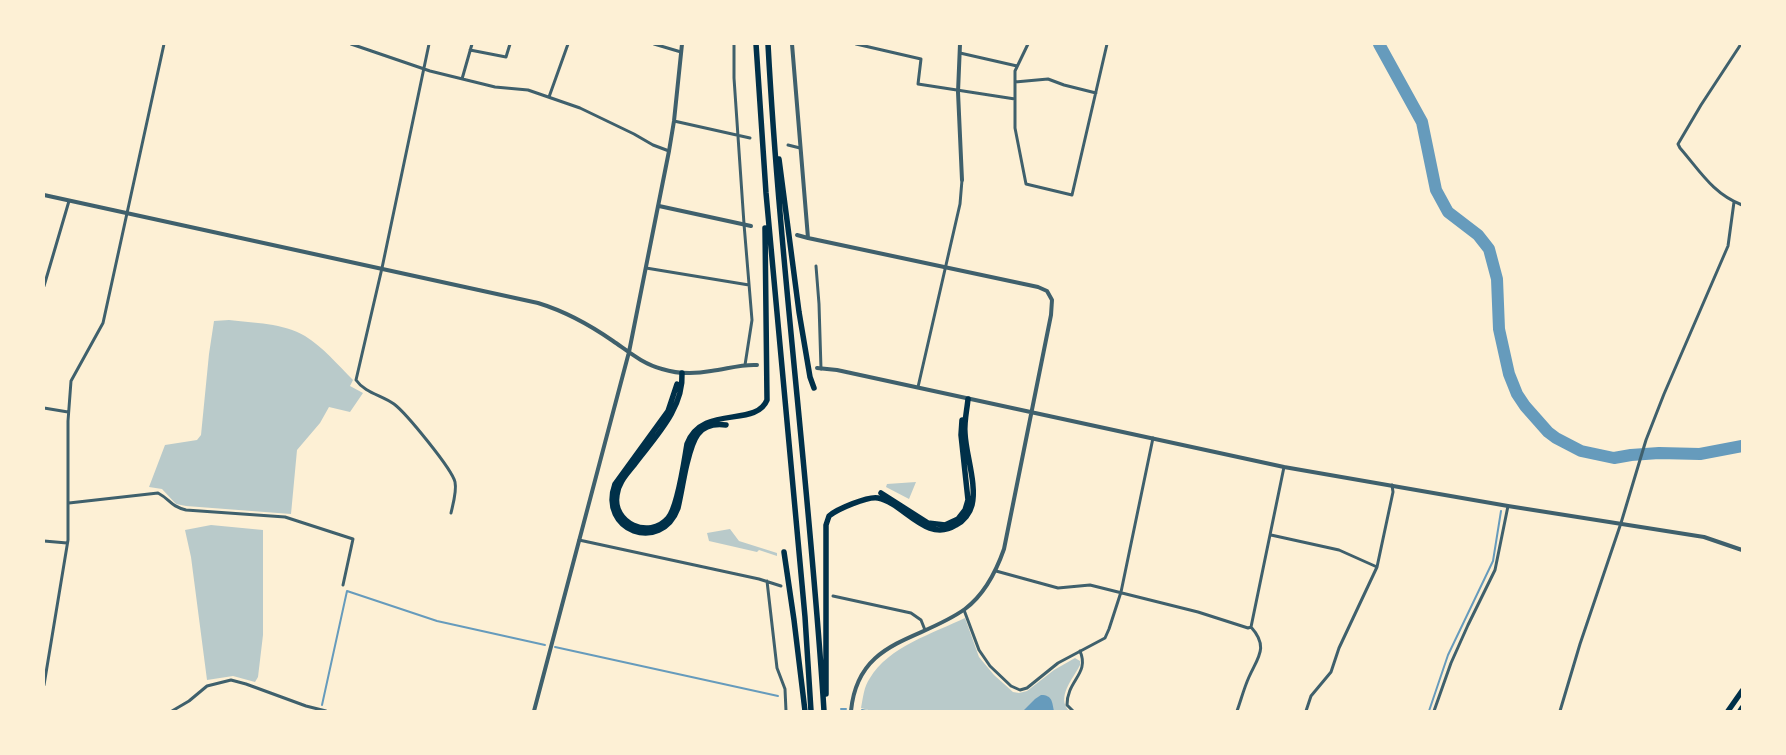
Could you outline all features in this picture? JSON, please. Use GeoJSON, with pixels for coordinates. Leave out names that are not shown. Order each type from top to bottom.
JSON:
{"type":"FeatureCollection","features":[{"type":"Feature","properties":{"kind":"highway"},"geometry":{"type":"LineString","coordinates":[[756,44],[766,193],[805,617],[811,711]]}},
{"type":"Feature","properties":{"kind":"highway"},"geometry":{"type":"LineString","coordinates":[[768,44],[781,240],[825,711]]}},
{"type":"Feature","properties":{"kind":"highway"},"geometry":{"type":"LineString","coordinates":[[772,115],[799,312],[810,377],[814,388]]}},
{"type":"Feature","properties":{"kind":"highway"},"geometry":{"type":"LineString","coordinates":[[682,373],[678,401],[673,412],[624,478],[617,491],[619,512],[626,521],[638,527],[651,528],[658,526],[671,513],[687,444],[697,428],[712,421],[758,410],[765,405],[767,400],[766,193]]}},
{"type":"Feature","properties":{"kind":"highway"},"geometry":{"type":"LineString","coordinates":[[682,373],[668,411],[615,484],[611,502],[612,508],[619,520],[630,529],[643,533],[657,531],[668,525],[678,508],[694,439],[706,428],[716,424],[726,425]]}},
{"type":"Feature","properties":{"kind":"highway"},"geometry":{"type":"LineString","coordinates":[[825,711],[826,525],[829,516],[847,506],[874,497],[884,500],[921,524],[933,529],[950,528],[961,522],[968,513],[973,498],[965,432],[968,399]]}},
{"type":"Feature","properties":{"kind":"highway"},"geometry":{"type":"LineString","coordinates":[[881,493],[923,520],[934,524],[949,524],[962,515],[967,505],[968,494],[960,431],[968,399]]}},
{"type":"Feature","properties":{"kind":"highway"},"geometry":{"type":"LineString","coordinates":[[784,552],[805,711]]}},
{"type":"Feature","properties":{"kind":"highway"},"geometry":{"type":"LineString","coordinates":[[1728,711],[1742,691]]}},
{"type":"Feature","properties":{"kind":"street"},"geometry":{"type":"LineString","coordinates":[[44,685],[67,543],[69,503],[68,412],[72,381],[102,328],[164,44]]}},
{"type":"Feature","properties":{"kind":"street"},"geometry":{"type":"LineString","coordinates":[[351,44],[424,69],[496,87],[523,89],[549,97],[580,108],[653,145],[669,151]]}},
{"type":"Feature","properties":{"kind":"street"},"geometry":{"type":"LineString","coordinates":[[429,44],[382,268],[356,380],[361,387],[394,404],[420,431],[440,458],[455,482],[451,513]]}},
{"type":"Feature","properties":{"kind":"street"},"geometry":{"type":"LineString","coordinates":[[462,79],[472,44]]}},
{"type":"Feature","properties":{"kind":"street"},"geometry":{"type":"LineString","coordinates":[[470,50],[506,57],[510,44]]}},
{"type":"Feature","properties":{"kind":"street"},"geometry":{"type":"LineString","coordinates":[[549,97],[568,44]]}},
{"type":"Feature","properties":{"kind":"street"},"geometry":{"type":"LineString","coordinates":[[654,44],[681,52]]}},
{"type":"Feature","properties":{"kind":"street"},"geometry":{"type":"LineString","coordinates":[[534,711],[628,352],[669,151],[682,44]]}},
{"type":"Feature","properties":{"kind":"street"},"geometry":{"type":"LineString","coordinates":[[734,44],[734,78],[752,320],[746,365]]}},
{"type":"Feature","properties":{"kind":"street"},"geometry":{"type":"LineString","coordinates":[[792,44],[808,238]]}},
{"type":"Feature","properties":{"kind":"street"},"geometry":{"type":"LineString","coordinates":[[856,44],[921,58],[918,84],[1015,100]]}},
{"type":"Feature","properties":{"kind":"street"},"geometry":{"type":"LineString","coordinates":[[918,387],[960,204],[962,180],[958,92],[960,44]]}},
{"type":"Feature","properties":{"kind":"street"},"geometry":{"type":"LineString","coordinates":[[1028,44],[1015,71],[1015,128],[1026,184],[1072,195],[1107,44]]}},
{"type":"Feature","properties":{"kind":"street"},"geometry":{"type":"LineString","coordinates":[[1740,44],[1678,144],[1717,192],[1742,205]]}},
{"type":"Feature","properties":{"kind":"street"},"geometry":{"type":"LineString","coordinates":[[960,53],[1017,66]]}},
{"type":"Feature","properties":{"kind":"street"},"geometry":{"type":"LineString","coordinates":[[1015,82],[1048,79],[1096,93]]}},
{"type":"Feature","properties":{"kind":"street"},"geometry":{"type":"LineString","coordinates":[[674,121],[750,138]]}},
{"type":"Feature","properties":{"kind":"street"},"geometry":{"type":"LineString","coordinates":[[788,145],[800,148]]}},
{"type":"Feature","properties":{"kind":"street"},"geometry":{"type":"LineString","coordinates":[[44,195],[382,268],[546,306],[594,329],[653,366],[682,373],[706,372],[746,365],[756,366]]}},
{"type":"Feature","properties":{"kind":"street"},"geometry":{"type":"LineString","coordinates":[[44,286],[69,201]]}},
{"type":"Feature","properties":{"kind":"street"},"geometry":{"type":"LineString","coordinates":[[1560,711],[1646,442],[1664,394],[1728,246],[1734,202]]}},
{"type":"Feature","properties":{"kind":"street"},"geometry":{"type":"LineString","coordinates":[[659,206],[751,226]]}},
{"type":"Feature","properties":{"kind":"street"},"geometry":{"type":"LineString","coordinates":[[797,235],[1038,287],[1049,293],[1053,307],[1004,549],[996,571],[978,597],[964,610],[890,646],[873,660],[860,680],[851,711]]}},
{"type":"Feature","properties":{"kind":"street"},"geometry":{"type":"LineString","coordinates":[[816,266],[819,304],[819,369],[837,370],[1284,466],[1508,506],[1704,537],[1742,550]]}},
{"type":"Feature","properties":{"kind":"street"},"geometry":{"type":"LineString","coordinates":[[646,268],[749,284]]}},
{"type":"Feature","properties":{"kind":"street"},"geometry":{"type":"LineString","coordinates":[[44,408],[68,412]]}},
{"type":"Feature","properties":{"kind":"street"},"geometry":{"type":"LineString","coordinates":[[964,610],[979,650],[1000,677],[1020,690],[1026,688],[1058,663],[1105,638],[1121,592],[1153,437]]}},
{"type":"Feature","properties":{"kind":"street"},"geometry":{"type":"LineString","coordinates":[[1252,627],[1284,466]]}},
{"type":"Feature","properties":{"kind":"street"},"geometry":{"type":"LineString","coordinates":[[1306,711],[1311,696],[1331,672],[1339,648],[1377,567],[1393,492],[1392,484]]}},
{"type":"Feature","properties":{"kind":"street"},"geometry":{"type":"LineString","coordinates":[[69,503],[158,493],[164,496],[173,506],[186,510],[285,517],[354,539],[344,585]]}},
{"type":"Feature","properties":{"kind":"street"},"geometry":{"type":"LineString","coordinates":[[1434,711],[1468,625],[1495,570],[1508,506]]}},
{"type":"Feature","properties":{"kind":"street"},"geometry":{"type":"LineString","coordinates":[[1271,536],[1339,550],[1377,567]]}},
{"type":"Feature","properties":{"kind":"street"},"geometry":{"type":"LineString","coordinates":[[579,540],[767,581],[781,586]]}},
{"type":"Feature","properties":{"kind":"street"},"geometry":{"type":"LineString","coordinates":[[44,541],[67,543]]}},
{"type":"Feature","properties":{"kind":"street"},"geometry":{"type":"LineString","coordinates":[[996,571],[1058,588],[1090,585],[1198,612],[1248,628],[1252,627]]}},
{"type":"Feature","properties":{"kind":"street"},"geometry":{"type":"LineString","coordinates":[[767,581],[777,668],[784,689],[786,711]]}},
{"type":"Feature","properties":{"kind":"street"},"geometry":{"type":"LineString","coordinates":[[833,596],[911,613],[921,620],[925,630]]}},
{"type":"Feature","properties":{"kind":"street"},"geometry":{"type":"LineString","coordinates":[[1237,711],[1249,678],[1261,655],[1259,635],[1252,627]]}},
{"type":"Feature","properties":{"kind":"street"},"geometry":{"type":"LineString","coordinates":[[1073,711],[1067,705],[1067,700],[1070,689],[1083,667],[1084,660],[1080,651]]}},
{"type":"Feature","properties":{"kind":"street"},"geometry":{"type":"LineString","coordinates":[[172,711],[189,701],[207,686],[231,680],[326,711]]}},
{"type":"Feature","properties":{"kind":"shaded area"},"geometry":{"type":"Polygon","coordinates":[[[229,320],[288,328],[305,336],[324,351],[353,380],[350,386],[363,393],[350,412],[329,407],[320,423],[297,450],[291,514],[186,506],[176,504],[162,489],[149,487],[165,445],[197,440],[201,435],[214,321],[229,320]]]}},
{"type":"Feature","properties":{"kind":"shaded area"},"geometry":{"type":"Polygon","coordinates":[[[916,482],[909,499],[886,487],[887,484],[916,482]]]}},
{"type":"Feature","properties":{"kind":"shaded area"},"geometry":{"type":"Polygon","coordinates":[[[211,525],[263,530],[263,635],[258,677],[255,682],[233,676],[207,680],[191,557],[185,530],[211,525]]]}},
{"type":"Feature","properties":{"kind":"shaded area"},"geometry":{"type":"Polygon","coordinates":[[[730,529],[739,541],[777,553],[777,556],[759,550],[757,552],[709,541],[707,533],[730,529]]]}},
{"type":"Feature","properties":{"kind":"shaded area"},"geometry":{"type":"Polygon","coordinates":[[[965,618],[979,657],[994,675],[1013,692],[1027,691],[1054,670],[1075,658],[1080,661],[1080,665],[1065,694],[1065,706],[1069,711],[872,711],[861,708],[868,681],[878,667],[888,658],[926,635],[965,618]]]}},
{"type":"Feature","properties":{"kind":"water"},"geometry":{"type":"Polygon","coordinates":[[[1041,695],[1050,698],[1054,711],[1023,711],[1035,699],[1041,695]]]}},
{"type":"Feature","properties":{"kind":"waterway"},"geometry":{"type":"LineString","coordinates":[[1379,44],[1422,122],[1436,190],[1448,212],[1478,235],[1489,249],[1497,279],[1499,329],[1509,374],[1517,394],[1525,406],[1548,432],[1581,451],[1614,458],[1659,453],[1700,454],[1742,446]]}},
{"type":"Feature","properties":{"kind":"waterway"},"geometry":{"type":"LineString","coordinates":[[1429,711],[1448,655],[1493,561],[1501,511]]}},
{"type":"Feature","properties":{"kind":"waterway"},"geometry":{"type":"LineString","coordinates":[[322,705],[347,591],[437,621],[545,645]]}},
{"type":"Feature","properties":{"kind":"waterway"},"geometry":{"type":"LineString","coordinates":[[555,647],[778,696]]}},
{"type":"Feature","properties":{"kind":"waterway"},"geometry":{"type":"LineString","coordinates":[[841,709],[846,709]]}},
{"type":"Feature","properties":{"kind":"waterway"},"geometry":{"type":"LineString","coordinates":[[862,710],[867,711]]}}]}
